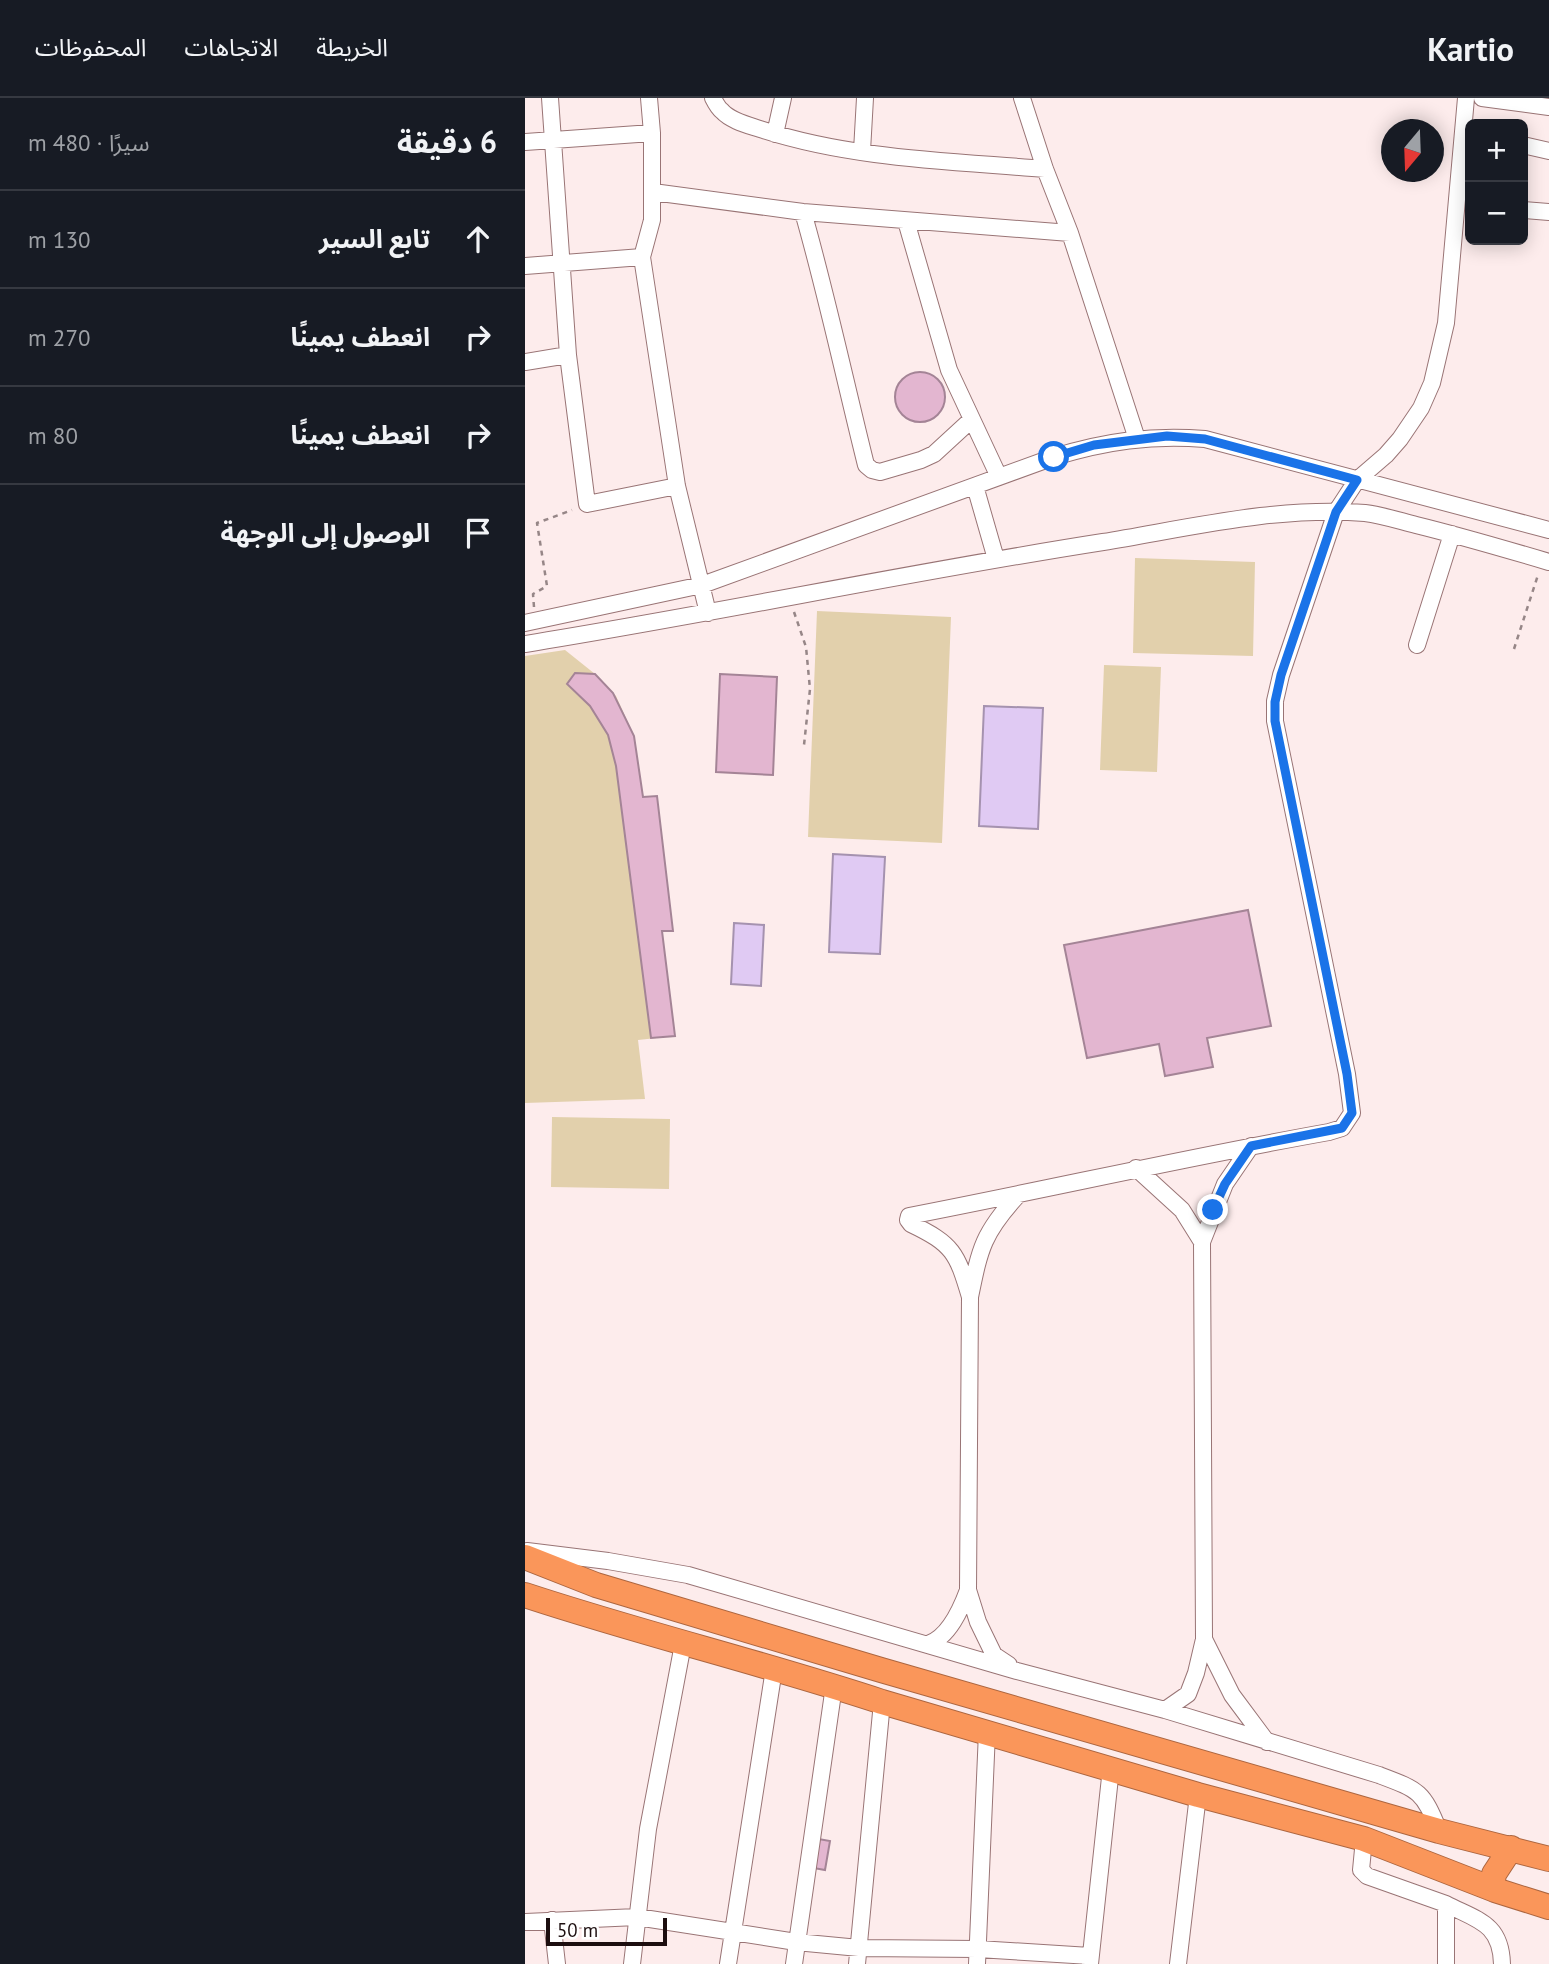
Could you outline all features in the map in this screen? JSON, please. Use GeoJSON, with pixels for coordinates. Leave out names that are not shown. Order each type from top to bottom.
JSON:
{"type":"FeatureCollection","features":[{"type":"Feature","properties":{"kind":"highway"},"geometry":{"type":"LineString","coordinates":[[525,1557],[596,1585],[1165,1753],[1439,1831],[1549,1859]]}},
{"type":"Feature","properties":{"kind":"highway"},"geometry":{"type":"LineString","coordinates":[[585,1615],[596,1585]]}},
{"type":"Feature","properties":{"kind":"highway"},"geometry":{"type":"LineString","coordinates":[[525,1595],[1198,1795],[1364,1839],[1495,1890],[1549,1907]]}},
{"type":"Feature","properties":{"kind":"highway"},"geometry":{"type":"LineString","coordinates":[[1159,1783],[1165,1753]]}},
{"type":"Feature","properties":{"kind":"highway"},"geometry":{"type":"LineString","coordinates":[[1495,1890],[1492,1887],[1494,1874],[1511,1848]]}},
{"type":"Feature","properties":{"kind":"street"},"geometry":{"type":"LineString","coordinates":[[550,98],[568,355],[587,504],[677,486]]}},
{"type":"Feature","properties":{"kind":"street"},"geometry":{"type":"LineString","coordinates":[[649,98],[652,133],[652,220],[642,257],[677,486],[708,613]]}},
{"type":"Feature","properties":{"kind":"street"},"geometry":{"type":"LineString","coordinates":[[713,98],[722,111],[733,119],[775,134],[909,158],[1045,169]]}},
{"type":"Feature","properties":{"kind":"street"},"geometry":{"type":"LineString","coordinates":[[775,134],[783,98]]}},
{"type":"Feature","properties":{"kind":"street"},"geometry":{"type":"LineString","coordinates":[[862,151],[865,98]]}},
{"type":"Feature","properties":{"kind":"street"},"geometry":{"type":"LineString","coordinates":[[1022,98],[1045,169],[1070,233],[1137,439]]}},
{"type":"Feature","properties":{"kind":"street"},"geometry":{"type":"LineString","coordinates":[[1466,98],[1466,119]]}},
{"type":"Feature","properties":{"kind":"street"},"geometry":{"type":"LineString","coordinates":[[1482,98],[1549,107]]}},
{"type":"Feature","properties":{"kind":"street"},"geometry":{"type":"LineString","coordinates":[[525,142],[652,133]]}},
{"type":"Feature","properties":{"kind":"street"},"geometry":{"type":"LineString","coordinates":[[1528,146],[1549,151]]}},
{"type":"Feature","properties":{"kind":"street"},"geometry":{"type":"LineString","coordinates":[[970,1297],[962,1271],[951,1251],[937,1237],[911,1224],[909,1216],[1342,1128],[1352,1113],[1275,721],[1275,702],[1281,675],[1336,512],[1357,480],[1399,439],[1428,396],[1446,323],[1463,209],[1465,158]]}},
{"type":"Feature","properties":{"kind":"street"},"geometry":{"type":"LineString","coordinates":[[653,192],[803,212],[1070,233]]}},
{"type":"Feature","properties":{"kind":"street"},"geometry":{"type":"LineString","coordinates":[[1528,210],[1549,212]]}},
{"type":"Feature","properties":{"kind":"street"},"geometry":{"type":"LineString","coordinates":[[803,212],[869,468],[880,472],[928,457],[971,420]]}},
{"type":"Feature","properties":{"kind":"street"},"geometry":{"type":"LineString","coordinates":[[906,221],[941,345],[971,420],[999,477]]}},
{"type":"Feature","properties":{"kind":"street"},"geometry":{"type":"LineString","coordinates":[[525,266],[642,257]]}},
{"type":"Feature","properties":{"kind":"street"},"geometry":{"type":"LineString","coordinates":[[525,362],[568,355]]}},
{"type":"Feature","properties":{"kind":"street"},"geometry":{"type":"LineString","coordinates":[[530,621],[702,584],[1094,445],[1167,436],[1205,439],[1549,530]]}},
{"type":"Feature","properties":{"kind":"street"},"geometry":{"type":"LineString","coordinates":[[975,486],[996,559]]}},
{"type":"Feature","properties":{"kind":"street"},"geometry":{"type":"LineString","coordinates":[[525,644],[1202,524],[1336,512],[1369,513],[1546,561]]}},
{"type":"Feature","properties":{"kind":"street"},"geometry":{"type":"LineString","coordinates":[[1417,645],[1452,534]]}},
{"type":"Feature","properties":{"kind":"street"},"geometry":{"type":"LineString","coordinates":[[1165,1710],[1188,1694],[1204,1639],[1202,1242],[1225,1184],[1251,1146]]}},
{"type":"Feature","properties":{"kind":"street"},"geometry":{"type":"LineString","coordinates":[[1136,1168],[1182,1210],[1202,1242]]}},
{"type":"Feature","properties":{"kind":"street"},"geometry":{"type":"LineString","coordinates":[[1017,1671],[994,1655],[978,1622],[968,1590],[970,1297],[979,1253],[988,1232],[1018,1195]]}},
{"type":"Feature","properties":{"kind":"street"},"geometry":{"type":"LineString","coordinates":[[525,1551],[608,1560],[688,1575],[1017,1671],[1165,1710],[1379,1775],[1413,1787],[1427,1801],[1439,1831]]}},
{"type":"Feature","properties":{"kind":"street"},"geometry":{"type":"LineString","coordinates":[[928,1644],[934,1642],[953,1623],[968,1590]]}},
{"type":"Feature","properties":{"kind":"street"},"geometry":{"type":"LineString","coordinates":[[525,1609],[554,1605]]}},
{"type":"Feature","properties":{"kind":"street"},"geometry":{"type":"LineString","coordinates":[[1204,1639],[1232,1695],[1268,1742]]}},
{"type":"Feature","properties":{"kind":"street"},"geometry":{"type":"LineString","coordinates":[[632,1964],[636,1917],[660,1761],[683,1644]]}},
{"type":"Feature","properties":{"kind":"street"},"geometry":{"type":"LineString","coordinates":[[728,1964],[774,1669]]}},
{"type":"Feature","properties":{"kind":"street"},"geometry":{"type":"LineString","coordinates":[[794,1964],[834,1686]]}},
{"type":"Feature","properties":{"kind":"street"},"geometry":{"type":"LineString","coordinates":[[858,1956],[882,1702]]}},
{"type":"Feature","properties":{"kind":"street"},"geometry":{"type":"LineString","coordinates":[[978,1956],[987,1732]]}},
{"type":"Feature","properties":{"kind":"street"},"geometry":{"type":"LineString","coordinates":[[525,1922],[636,1917],[796,1942],[858,1956],[1090,1960],[1111,1768]]}},
{"type":"Feature","properties":{"kind":"street"},"geometry":{"type":"LineString","coordinates":[[1178,1964],[1198,1795]]}},
{"type":"Feature","properties":{"kind":"street"},"geometry":{"type":"LineString","coordinates":[[1364,1839],[1361,1870],[1367,1876],[1446,1903],[1487,1926],[1494,1931],[1501,1944],[1502,1964]]}},
{"type":"Feature","properties":{"kind":"street"},"geometry":{"type":"LineString","coordinates":[[1446,1903],[1446,1964]]}},
{"type":"Feature","properties":{"kind":"street"},"geometry":{"type":"LineString","coordinates":[[552,1920],[558,1964]]}},
{"type":"Feature","properties":{"kind":"path"},"geometry":{"type":"LineString","coordinates":[[530,621],[533,594],[547,586],[537,523],[587,504]]}},
{"type":"Feature","properties":{"kind":"path"},"geometry":{"type":"LineString","coordinates":[[1514,649],[1546,561]]}},
{"type":"Feature","properties":{"kind":"path"},"geometry":{"type":"LineString","coordinates":[[790,599],[806,647],[810,689],[804,745]]}},
{"type":"Feature","properties":{"kind":"shaded area"},"geometry":{"type":"Polygon","coordinates":[[[1135,558],[1255,562],[1253,656],[1133,653],[1135,558]]]}},
{"type":"Feature","properties":{"kind":"shaded area"},"geometry":{"type":"Polygon","coordinates":[[[817,611],[951,617],[942,843],[808,837],[817,611]]]}},
{"type":"Feature","properties":{"kind":"shaded area"},"geometry":{"type":"Polygon","coordinates":[[[565,650],[595,674],[616,696],[634,736],[643,797],[673,931],[662,932],[675,1036],[638,1040],[645,1099],[525,1103],[525,656],[565,650]]]}},
{"type":"Feature","properties":{"kind":"shaded area"},"geometry":{"type":"Polygon","coordinates":[[[1104,665],[1161,667],[1157,772],[1100,770],[1104,665]]]}},
{"type":"Feature","properties":{"kind":"shaded area"},"geometry":{"type":"Polygon","coordinates":[[[984,706],[1043,708],[1038,829],[979,826],[984,706]]]}},
{"type":"Feature","properties":{"kind":"shaded area"},"geometry":{"type":"Polygon","coordinates":[[[833,854],[885,857],[880,954],[829,952],[833,854]]]}},
{"type":"Feature","properties":{"kind":"shaded area"},"geometry":{"type":"Polygon","coordinates":[[[734,923],[764,925],[761,986],[731,984],[734,923]]]}},
{"type":"Feature","properties":{"kind":"shaded area"},"geometry":{"type":"Polygon","coordinates":[[[552,1117],[670,1119],[669,1189],[551,1187],[552,1117]]]}},
{"type":"Feature","properties":{"kind":"building"},"geometry":{"type":"Polygon","coordinates":[[[920,372],[938,379],[945,397],[938,415],[920,422],[902,415],[895,397],[902,379],[920,372]]]}},
{"type":"Feature","properties":{"kind":"building"},"geometry":{"type":"Polygon","coordinates":[[[575,673],[595,674],[613,693],[634,736],[643,797],[657,796],[673,931],[662,931],[675,1036],[651,1038],[616,766],[608,735],[590,706],[567,684],[575,673]]]}},
{"type":"Feature","properties":{"kind":"building"},"geometry":{"type":"Polygon","coordinates":[[[720,674],[777,677],[773,775],[716,772],[720,674]]]}},
{"type":"Feature","properties":{"kind":"building"},"geometry":{"type":"Polygon","coordinates":[[[1248,910],[1271,1026],[1207,1038],[1213,1067],[1165,1076],[1159,1044],[1087,1058],[1064,945],[1248,910]]]}},
{"type":"Feature","properties":{"kind":"building"},"geometry":{"type":"Polygon","coordinates":[[[813,1838],[830,1841],[825,1870],[808,1867],[813,1838]]]}},
{"type":"Feature","properties":{"kind":"route"},"geometry":{"type":"LineString","coordinates":[[1054,457],[1094,445],[1167,436],[1205,439],[1357,480],[1336,512],[1281,675],[1275,702],[1275,721],[1353,1108],[1348,1122],[1342,1128],[1251,1146],[1225,1184],[1213,1210]]}}]}
